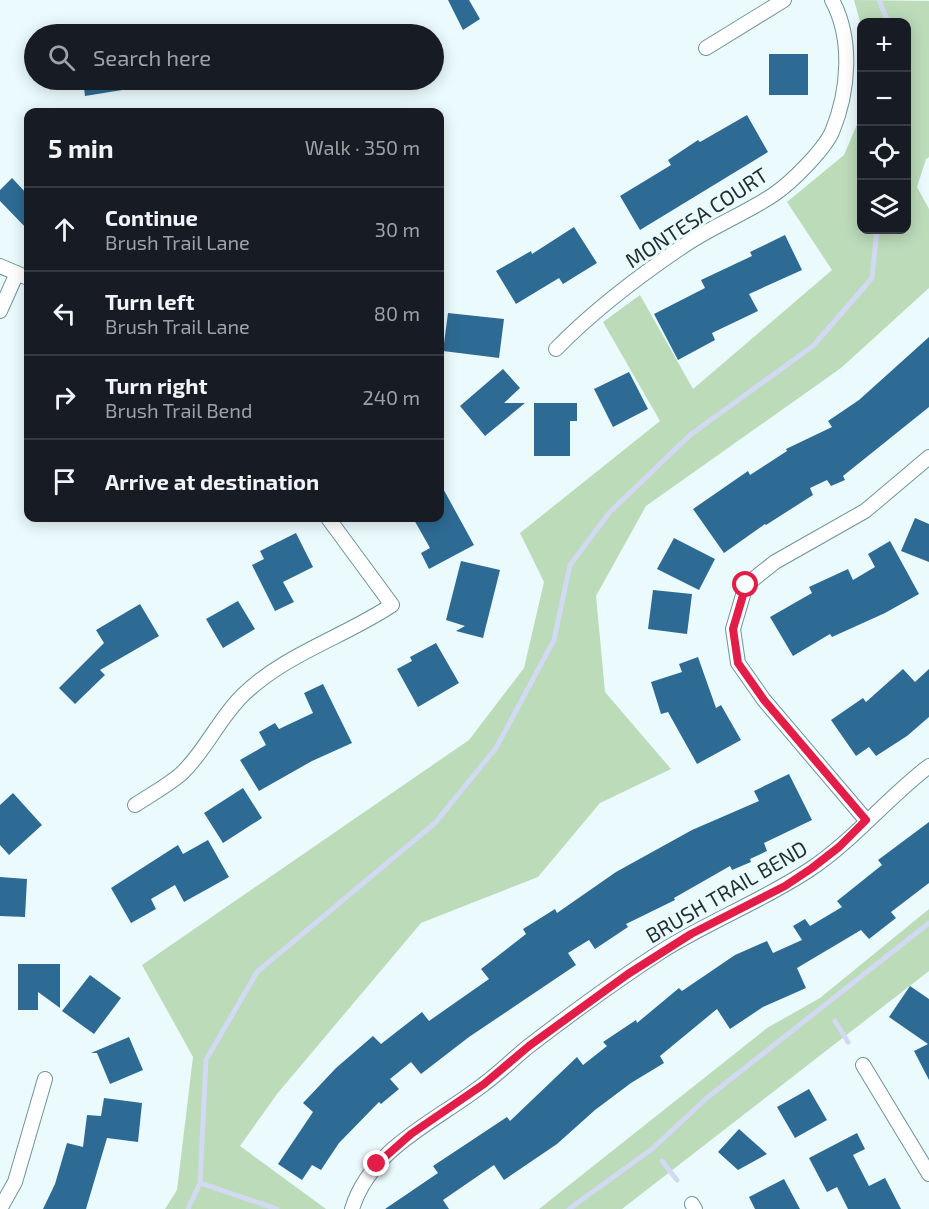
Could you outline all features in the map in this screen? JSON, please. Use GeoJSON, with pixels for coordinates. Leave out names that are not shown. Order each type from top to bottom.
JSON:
{"type":"FeatureCollection","features":[{"type":"Feature","properties":{"kind":"street"},"geometry":{"type":"LineString","coordinates":[[706,48],[784,0]]}},
{"type":"Feature","properties":{"kind":"street","name":"MONTESA COURT"},"geometry":{"type":"LineString","coordinates":[[556,349],[586,319],[680,248],[716,225],[774,195],[805,167],[831,133],[845,82],[845,35],[832,0]]}},
{"type":"Feature","properties":{"kind":"street"},"geometry":{"type":"LineString","coordinates":[[0,266],[22,275],[0,311]]}},
{"type":"Feature","properties":{"kind":"street"},"geometry":{"type":"LineString","coordinates":[[866,820],[764,700],[738,663],[733,629],[746,585],[775,562],[865,511],[929,457]]}},
{"type":"Feature","properties":{"kind":"street"},"geometry":{"type":"LineString","coordinates":[[135,805],[181,774],[242,696],[265,676],[288,661],[367,622],[392,605],[331,522]]}},
{"type":"Feature","properties":{"kind":"street","name":"BRUSH TRAIL BEND"},"geometry":{"type":"LineString","coordinates":[[352,1209],[361,1188],[377,1164],[411,1134],[484,1084],[529,1046],[662,951],[785,886],[812,868],[839,847],[896,792],[929,766]]}},
{"type":"Feature","properties":{"kind":"street"},"geometry":{"type":"LineString","coordinates":[[862,1065],[929,1174]]}},
{"type":"Feature","properties":{"kind":"street"},"geometry":{"type":"LineString","coordinates":[[0,1209],[15,1182],[45,1078]]}},
{"type":"Feature","properties":{"kind":"green space"},"geometry":{"type":"Polygon","coordinates":[[[854,0],[929,1],[929,157],[926,159],[917,187],[929,209],[929,288],[841,368],[646,506],[596,596],[605,692],[671,769],[600,803],[538,877],[421,923],[277,1094],[240,1146],[326,1209],[165,1209],[177,1190],[193,1057],[142,965],[469,740],[524,668],[544,582],[520,533],[660,421],[603,322],[640,295],[693,389],[832,270],[787,202],[844,155],[857,124],[857,234],[911,234],[911,18],[859,18],[854,0]]]}},
{"type":"Feature","properties":{"kind":"green space"},"geometry":{"type":"Polygon","coordinates":[[[929,909],[929,971],[622,1209],[539,1209],[767,1028],[820,998],[929,909]]]}},
{"type":"Feature","properties":{"kind":"building"},"geometry":{"type":"Polygon","coordinates":[[[448,0],[469,0],[480,19],[463,30],[448,0]]]}},
{"type":"Feature","properties":{"kind":"building"},"geometry":{"type":"Polygon","coordinates":[[[769,54],[808,54],[808,95],[769,95],[769,54]]]}},
{"type":"Feature","properties":{"kind":"building"},"geometry":{"type":"Polygon","coordinates":[[[84,90],[122,90],[85,96],[84,90]]]}},
{"type":"Feature","properties":{"kind":"building"},"geometry":{"type":"Polygon","coordinates":[[[747,115],[768,152],[640,230],[620,196],[671,165],[668,160],[698,140],[700,142],[747,115]]]}},
{"type":"Feature","properties":{"kind":"building"},"geometry":{"type":"Polygon","coordinates":[[[12,178],[24,191],[24,226],[0,201],[0,190],[12,178]]]}},
{"type":"Feature","properties":{"kind":"building"},"geometry":{"type":"Polygon","coordinates":[[[574,227],[597,263],[563,284],[559,278],[516,304],[496,271],[531,251],[532,254],[574,227]]]}},
{"type":"Feature","properties":{"kind":"building"},"geometry":{"type":"Polygon","coordinates":[[[785,235],[802,270],[749,294],[758,311],[712,333],[715,340],[678,360],[654,314],[705,288],[701,280],[752,256],[750,252],[785,235]]]}},
{"type":"Feature","properties":{"kind":"building"},"geometry":{"type":"Polygon","coordinates":[[[448,313],[504,319],[499,358],[444,351],[448,313]]]}},
{"type":"Feature","properties":{"kind":"building"},"geometry":{"type":"Polygon","coordinates":[[[929,337],[929,407],[843,476],[845,480],[831,486],[827,480],[810,488],[813,495],[765,524],[724,553],[693,509],[748,471],[750,475],[787,451],[786,449],[832,427],[828,421],[859,400],[929,337]]]}},
{"type":"Feature","properties":{"kind":"building"},"geometry":{"type":"Polygon","coordinates":[[[503,369],[520,388],[504,403],[525,403],[485,436],[460,406],[503,369]]]}},
{"type":"Feature","properties":{"kind":"building"},"geometry":{"type":"Polygon","coordinates":[[[629,372],[648,409],[613,427],[594,389],[629,372]]]}},
{"type":"Feature","properties":{"kind":"building"},"geometry":{"type":"Polygon","coordinates":[[[534,403],[577,403],[577,421],[570,421],[570,456],[534,456],[534,403]]]}},
{"type":"Feature","properties":{"kind":"building"},"geometry":{"type":"Polygon","coordinates":[[[444,490],[474,545],[429,569],[421,553],[430,548],[415,522],[444,522],[444,490]]]}},
{"type":"Feature","properties":{"kind":"building"},"geometry":{"type":"Polygon","coordinates":[[[915,518],[929,524],[929,562],[901,551],[915,518]]]}},
{"type":"Feature","properties":{"kind":"building"},"geometry":{"type":"Polygon","coordinates":[[[296,533],[313,567],[283,582],[294,602],[275,611],[252,565],[264,559],[260,551],[296,533]]]}},
{"type":"Feature","properties":{"kind":"building"},"geometry":{"type":"Polygon","coordinates":[[[674,538],[715,559],[699,590],[657,569],[674,538]]]}},
{"type":"Feature","properties":{"kind":"building"},"geometry":{"type":"Polygon","coordinates":[[[890,541],[919,594],[885,613],[832,637],[830,634],[793,656],[770,617],[812,593],[809,587],[848,569],[853,580],[875,567],[868,554],[890,541]]]}},
{"type":"Feature","properties":{"kind":"building"},"geometry":{"type":"Polygon","coordinates":[[[461,561],[500,570],[483,638],[456,631],[465,626],[446,620],[461,561]]]}},
{"type":"Feature","properties":{"kind":"building"},"geometry":{"type":"Polygon","coordinates":[[[653,590],[692,594],[687,634],[648,629],[653,590]]]}},
{"type":"Feature","properties":{"kind":"building"},"geometry":{"type":"Polygon","coordinates":[[[238,601],[255,629],[223,648],[206,619],[238,601]]]}},
{"type":"Feature","properties":{"kind":"building"},"geometry":{"type":"Polygon","coordinates":[[[140,604],[159,636],[100,670],[105,675],[75,704],[59,688],[104,643],[96,630],[140,604]]]}},
{"type":"Feature","properties":{"kind":"building"},"geometry":{"type":"Polygon","coordinates":[[[436,643],[459,683],[418,707],[397,669],[412,661],[410,657],[436,643]]]}},
{"type":"Feature","properties":{"kind":"building"},"geometry":{"type":"Polygon","coordinates":[[[698,657],[716,708],[721,705],[741,740],[697,764],[668,712],[661,714],[651,682],[682,672],[679,664],[698,657]]]}},
{"type":"Feature","properties":{"kind":"building"},"geometry":{"type":"Polygon","coordinates":[[[903,669],[915,682],[929,669],[929,717],[907,736],[876,756],[869,747],[856,756],[831,720],[863,698],[866,702],[903,669]]]}},
{"type":"Feature","properties":{"kind":"building"},"geometry":{"type":"Polygon","coordinates":[[[323,684],[352,743],[312,761],[259,791],[240,760],[266,745],[259,732],[275,723],[279,729],[313,713],[304,693],[323,684]]]}},
{"type":"Feature","properties":{"kind":"building"},"geometry":{"type":"Polygon","coordinates":[[[789,774],[812,820],[764,843],[767,851],[750,859],[751,862],[732,870],[730,866],[674,898],[675,900],[626,924],[628,927],[595,949],[589,940],[568,953],[576,965],[469,1037],[421,1074],[411,1062],[390,1079],[399,1089],[381,1104],[379,1102],[339,1143],[321,1170],[312,1165],[302,1180],[278,1164],[313,1112],[303,1103],[336,1068],[373,1036],[381,1044],[422,1012],[429,1021],[489,979],[481,969],[526,934],[523,929],[555,909],[557,913],[616,872],[692,830],[759,801],[754,791],[789,774]]]}},
{"type":"Feature","properties":{"kind":"building"},"geometry":{"type":"Polygon","coordinates":[[[243,788],[262,818],[223,843],[204,813],[243,788]]]}},
{"type":"Feature","properties":{"kind":"building"},"geometry":{"type":"Polygon","coordinates":[[[13,793],[42,825],[9,855],[0,845],[0,805],[13,793]]]}},
{"type":"Feature","properties":{"kind":"building"},"geometry":{"type":"Polygon","coordinates":[[[929,822],[929,883],[891,912],[896,918],[869,939],[861,930],[797,968],[806,988],[763,1007],[730,1029],[717,1009],[660,1056],[664,1063],[631,1083],[595,1110],[557,1144],[504,1180],[494,1165],[443,1200],[449,1209],[385,1209],[438,1173],[433,1166],[507,1117],[510,1121],[577,1057],[583,1065],[607,1046],[603,1042],[636,1020],[637,1023],[679,988],[682,991],[735,955],[767,941],[773,953],[802,940],[793,926],[805,919],[810,926],[842,907],[837,901],[882,865],[878,860],[929,822]]]}},
{"type":"Feature","properties":{"kind":"building"},"geometry":{"type":"Polygon","coordinates":[[[208,840],[229,877],[184,902],[175,885],[151,899],[156,909],[131,923],[111,888],[178,845],[183,854],[208,840]]]}},
{"type":"Feature","properties":{"kind":"building"},"geometry":{"type":"Polygon","coordinates":[[[0,877],[27,879],[25,917],[0,916],[0,877]]]}},
{"type":"Feature","properties":{"kind":"building"},"geometry":{"type":"Polygon","coordinates":[[[18,964],[60,964],[60,1008],[38,992],[38,1010],[18,1010],[18,964]]]}},
{"type":"Feature","properties":{"kind":"building"},"geometry":{"type":"Polygon","coordinates":[[[90,975],[121,998],[94,1034],[62,1011],[90,975]]]}},
{"type":"Feature","properties":{"kind":"building"},"geometry":{"type":"Polygon","coordinates":[[[910,986],[929,999],[929,1080],[914,1051],[928,1044],[889,1017],[910,986]]]}},
{"type":"Feature","properties":{"kind":"building"},"geometry":{"type":"Polygon","coordinates":[[[129,1037],[143,1070],[110,1084],[97,1053],[91,1053],[129,1037]]]}},
{"type":"Feature","properties":{"kind":"building"},"geometry":{"type":"Polygon","coordinates":[[[809,1089],[827,1120],[795,1138],[777,1107],[809,1089]]]}},
{"type":"Feature","properties":{"kind":"building"},"geometry":{"type":"Polygon","coordinates":[[[104,1098],[142,1103],[138,1142],[107,1138],[86,1209],[43,1209],[55,1184],[67,1143],[83,1147],[87,1115],[101,1116],[104,1098]]]}},
{"type":"Feature","properties":{"kind":"building"},"geometry":{"type":"Polygon","coordinates":[[[739,1129],[767,1154],[738,1170],[718,1152],[739,1129]]]}},
{"type":"Feature","properties":{"kind":"building"},"geometry":{"type":"Polygon","coordinates":[[[857,1133],[865,1149],[853,1155],[869,1186],[885,1178],[901,1209],[848,1209],[837,1187],[827,1192],[809,1158],[857,1133]]]}},
{"type":"Feature","properties":{"kind":"building"},"geometry":{"type":"Polygon","coordinates":[[[784,1179],[800,1209],[755,1209],[749,1197],[784,1179]]]}},
{"type":"Feature","properties":{"kind":"waterway"},"geometry":{"type":"LineString","coordinates":[[879,0],[886,18]]}},
{"type":"Feature","properties":{"kind":"waterway"},"geometry":{"type":"LineString","coordinates":[[188,1209],[200,1183],[206,1060],[257,972],[435,823],[496,748],[554,640],[570,565],[609,513],[690,435],[813,346],[872,278],[877,234]]}},
{"type":"Feature","properties":{"kind":"waterway"},"geometry":{"type":"LineString","coordinates":[[569,1209],[652,1149],[708,1097],[929,923]]}},
{"type":"Feature","properties":{"kind":"waterway"},"geometry":{"type":"LineString","coordinates":[[835,1021],[848,1042]]}},
{"type":"Feature","properties":{"kind":"waterway"},"geometry":{"type":"LineString","coordinates":[[662,1161],[677,1180]]}},
{"type":"Feature","properties":{"kind":"waterway"},"geometry":{"type":"LineString","coordinates":[[200,1183],[277,1209]]}},
{"type":"Feature","properties":{"kind":"route"},"geometry":{"type":"LineString","coordinates":[[377,1164],[411,1134],[484,1084],[529,1046],[628,974],[691,934],[785,886],[839,847],[866,820],[792,730],[764,700],[738,663],[733,629],[746,585]]}}]}
